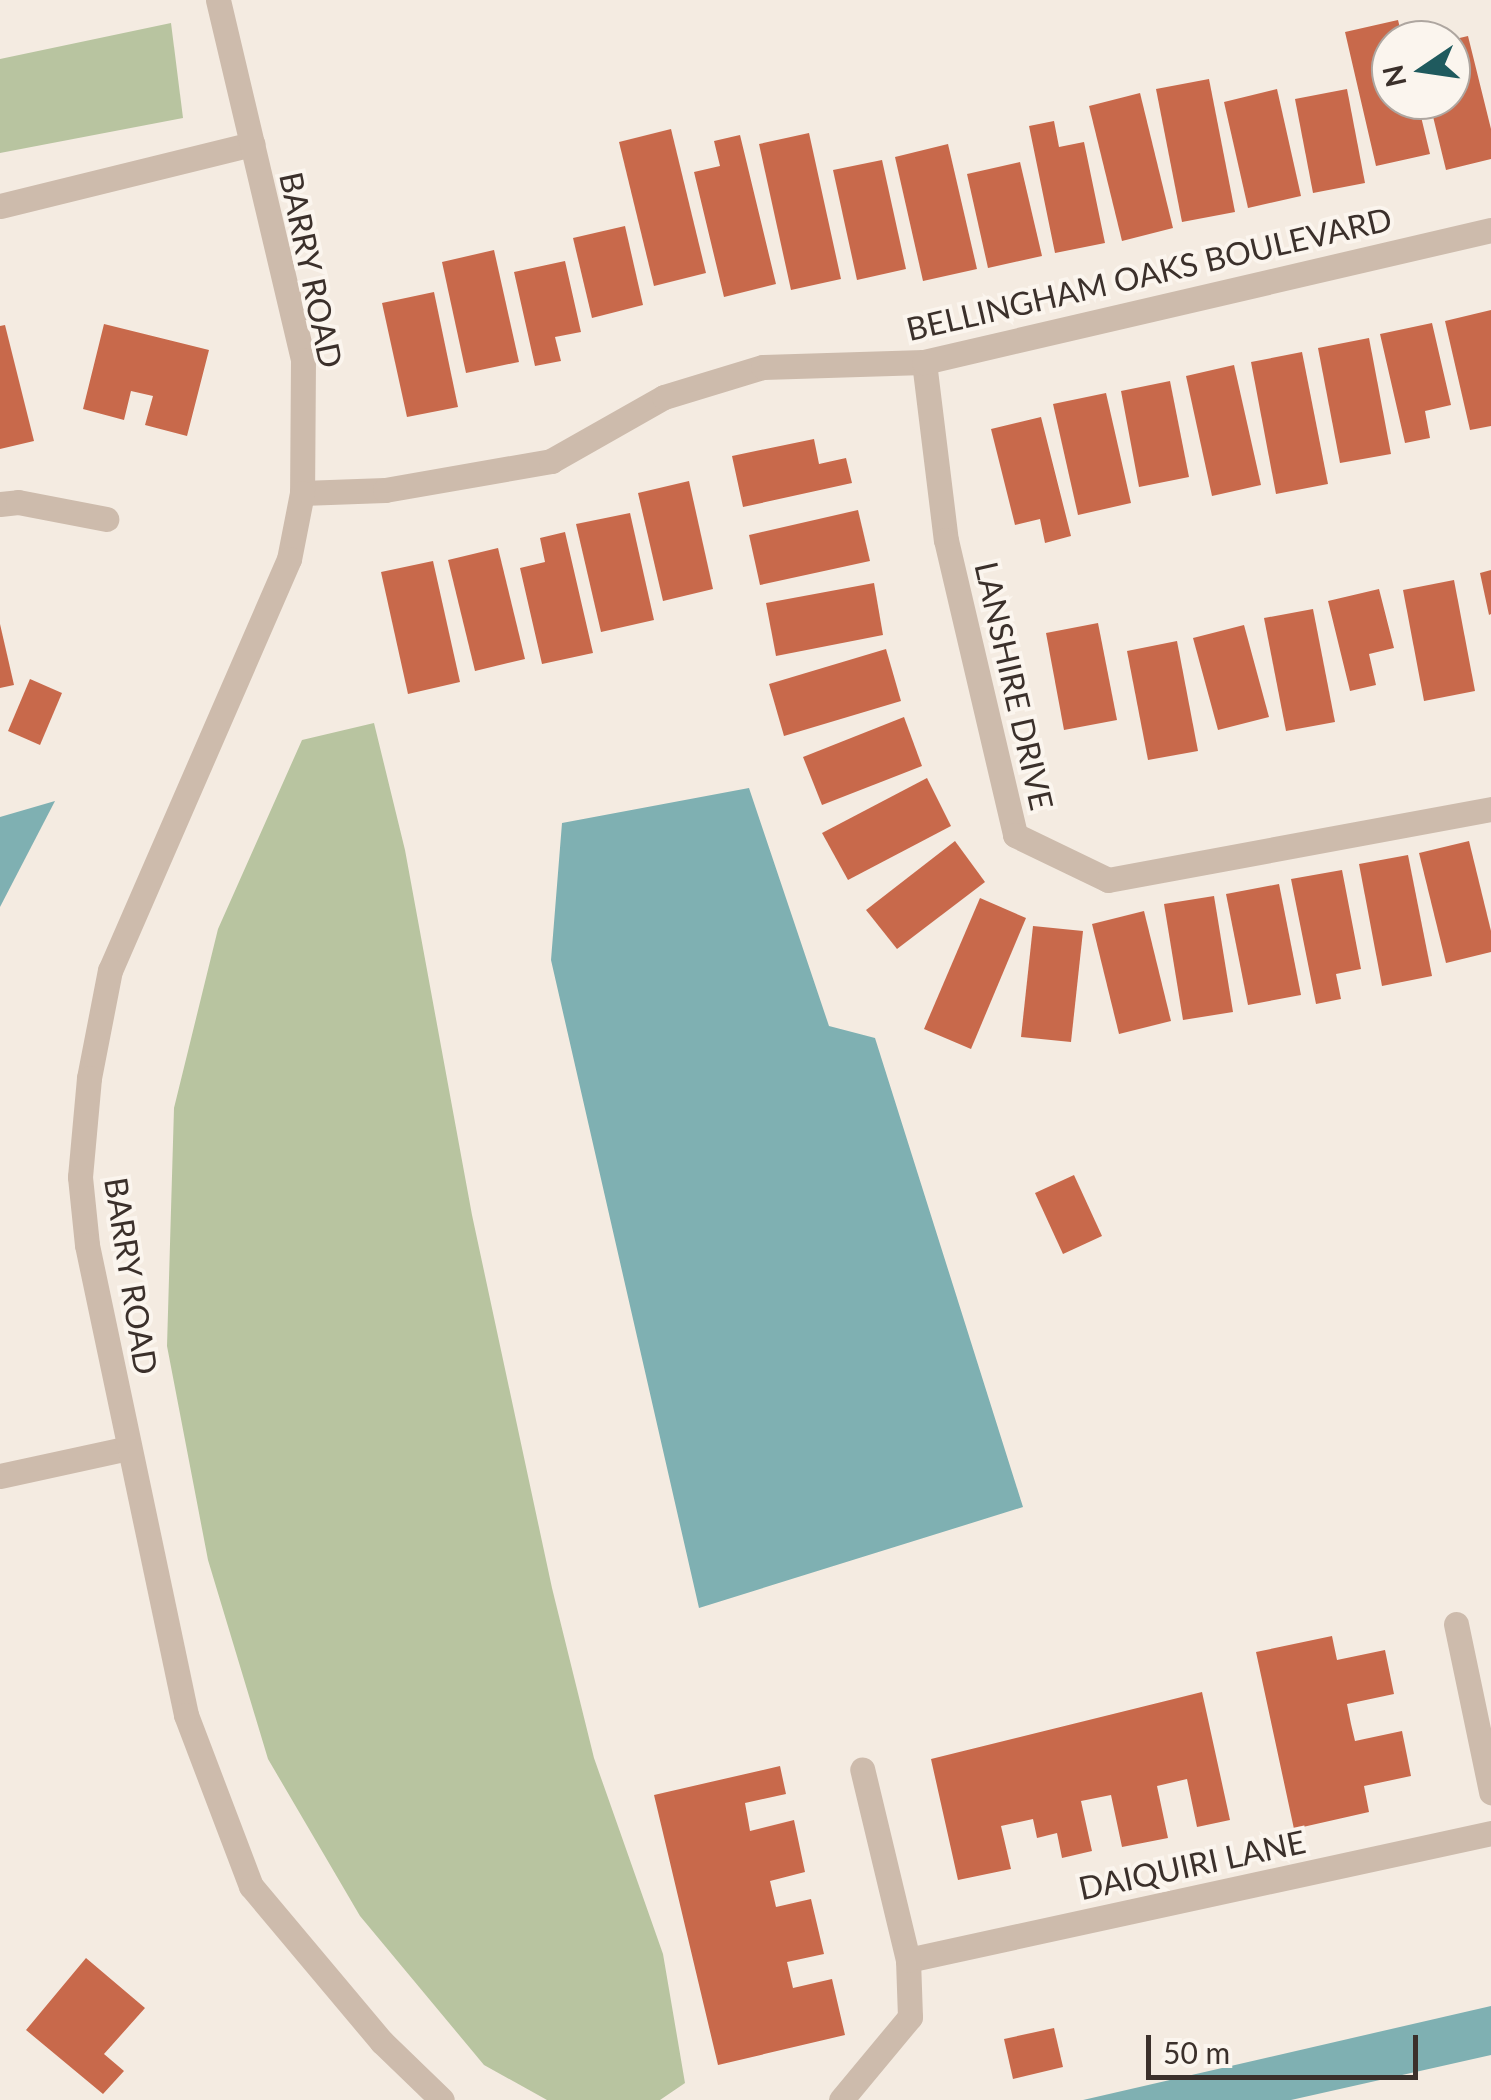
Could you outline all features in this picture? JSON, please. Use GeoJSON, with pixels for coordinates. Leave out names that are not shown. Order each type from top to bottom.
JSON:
{"type":"FeatureCollection","features":[{"type":"Feature","properties":{"kind":"street","name":"BARRY ROAD"},"geometry":{"type":"LineString","coordinates":[[218,0],[303,360],[302,494],[289,559],[110,970],[89,1078],[80,1177],[87,1245],[186,1715],[250,1886],[382,2042],[442,2100]]}},
{"type":"Feature","properties":{"kind":"street"},"geometry":{"type":"LineString","coordinates":[[0,206],[252,144]]}},
{"type":"Feature","properties":{"kind":"street","name":"BELLINGHAM OAKS BOULEVARD"},"geometry":{"type":"LineString","coordinates":[[302,494],[384,490],[551,461],[664,397],[763,366],[924,362],[1491,230]]}},
{"type":"Feature","properties":{"kind":"street","name":"LANSHIRE DRIVE"},"geometry":{"type":"LineString","coordinates":[[924,362],[946,540],[1015,834],[1108,880],[1491,809]]}},
{"type":"Feature","properties":{"kind":"street"},"geometry":{"type":"LineString","coordinates":[[0,504],[18,502],[106,519]]}},
{"type":"Feature","properties":{"kind":"street"},"geometry":{"type":"LineString","coordinates":[[0,1476],[128,1448]]}},
{"type":"Feature","properties":{"kind":"street"},"geometry":{"type":"LineString","coordinates":[[1456,1624],[1491,1792]]}},
{"type":"Feature","properties":{"kind":"street"},"geometry":{"type":"LineString","coordinates":[[841,2100],[910,2018],[908,1960],[862,1769]]}},
{"type":"Feature","properties":{"kind":"street","name":"DAIQUIRI LANE"},"geometry":{"type":"LineString","coordinates":[[908,1960],[1491,1833]]}},
{"type":"Feature","properties":{"kind":"green space"},"geometry":{"type":"Polygon","coordinates":[[[171,23],[183,118],[0,153],[0,59],[171,23]]]}},
{"type":"Feature","properties":{"kind":"green space"},"geometry":{"type":"Polygon","coordinates":[[[374,723],[405,850],[472,1215],[552,1588],[594,1758],[663,1954],[685,2083],[660,2100],[547,2100],[484,2065],[360,1916],[268,1759],[208,1560],[167,1346],[174,1108],[218,929],[302,740],[374,723]]]}},
{"type":"Feature","properties":{"kind":"water"},"geometry":{"type":"Polygon","coordinates":[[[749,788],[829,1026],[875,1038],[1023,1507],[699,1608],[551,960],[562,823],[749,788]]]}},
{"type":"Feature","properties":{"kind":"water"},"geometry":{"type":"Polygon","coordinates":[[[55,801],[0,907],[0,817],[55,801]]]}},
{"type":"Feature","properties":{"kind":"water"},"geometry":{"type":"Polygon","coordinates":[[[1491,2006],[1491,2055],[1291,2100],[1083,2100],[1491,2006]]]}},
{"type":"Feature","properties":{"kind":"building"},"geometry":{"type":"Polygon","coordinates":[[[1371,26],[1371,120],[1422,120],[1430,154],[1376,166],[1345,32],[1371,26]]]}},
{"type":"Feature","properties":{"kind":"building"},"geometry":{"type":"Polygon","coordinates":[[[1471,48],[1491,129],[1491,159],[1446,170],[1434,120],[1471,120],[1471,48]]]}},
{"type":"Feature","properties":{"kind":"building"},"geometry":{"type":"Polygon","coordinates":[[[1209,79],[1235,212],[1182,222],[1156,89],[1209,79]]]}},
{"type":"Feature","properties":{"kind":"building"},"geometry":{"type":"Polygon","coordinates":[[[1277,89],[1301,196],[1248,208],[1224,102],[1277,89]]]}},
{"type":"Feature","properties":{"kind":"building"},"geometry":{"type":"Polygon","coordinates":[[[1347,89],[1365,183],[1313,193],[1295,99],[1347,89]]]}},
{"type":"Feature","properties":{"kind":"building"},"geometry":{"type":"Polygon","coordinates":[[[1140,93],[1173,228],[1122,241],[1089,106],[1140,93]]]}},
{"type":"Feature","properties":{"kind":"building"},"geometry":{"type":"Polygon","coordinates":[[[1054,121],[1059,147],[1084,142],[1105,243],[1055,253],[1029,126],[1054,121]]]}},
{"type":"Feature","properties":{"kind":"building"},"geometry":{"type":"Polygon","coordinates":[[[671,129],[706,273],[654,286],[619,142],[671,129]]]}},
{"type":"Feature","properties":{"kind":"building"},"geometry":{"type":"Polygon","coordinates":[[[809,133],[841,279],[791,290],[759,144],[809,133]]]}},
{"type":"Feature","properties":{"kind":"building"},"geometry":{"type":"Polygon","coordinates":[[[740,135],[776,284],[724,297],[694,172],[720,166],[714,141],[740,135]]]}},
{"type":"Feature","properties":{"kind":"building"},"geometry":{"type":"Polygon","coordinates":[[[948,144],[977,269],[923,281],[895,157],[948,144]]]}},
{"type":"Feature","properties":{"kind":"building"},"geometry":{"type":"Polygon","coordinates":[[[882,160],[906,269],[857,280],[833,170],[882,160]]]}},
{"type":"Feature","properties":{"kind":"building"},"geometry":{"type":"Polygon","coordinates":[[[1020,162],[1042,256],[988,268],[967,174],[1020,162]]]}},
{"type":"Feature","properties":{"kind":"building"},"geometry":{"type":"Polygon","coordinates":[[[625,226],[643,305],[592,318],[573,238],[625,226]]]}},
{"type":"Feature","properties":{"kind":"building"},"geometry":{"type":"Polygon","coordinates":[[[494,250],[519,362],[466,373],[442,262],[494,250]]]}},
{"type":"Feature","properties":{"kind":"building"},"geometry":{"type":"Polygon","coordinates":[[[565,261],[581,332],[555,337],[561,361],[535,366],[514,272],[565,261]]]}},
{"type":"Feature","properties":{"kind":"building"},"geometry":{"type":"Polygon","coordinates":[[[434,292],[458,407],[407,417],[382,303],[434,292]]]}},
{"type":"Feature","properties":{"kind":"building"},"geometry":{"type":"Polygon","coordinates":[[[1491,310],[1491,426],[1470,430],[1445,321],[1491,310]]]}},
{"type":"Feature","properties":{"kind":"building"},"geometry":{"type":"Polygon","coordinates":[[[1432,323],[1451,405],[1425,411],[1430,438],[1405,443],[1380,334],[1432,323]]]}},
{"type":"Feature","properties":{"kind":"building"},"geometry":{"type":"Polygon","coordinates":[[[104,324],[209,350],[187,436],[145,425],[153,396],[131,391],[124,420],[83,409],[104,324]]]}},
{"type":"Feature","properties":{"kind":"building"},"geometry":{"type":"Polygon","coordinates":[[[5,325],[34,441],[0,449],[0,326],[5,325]]]}},
{"type":"Feature","properties":{"kind":"building"},"geometry":{"type":"Polygon","coordinates":[[[1369,338],[1391,454],[1340,463],[1318,348],[1369,338]]]}},
{"type":"Feature","properties":{"kind":"building"},"geometry":{"type":"Polygon","coordinates":[[[1302,352],[1328,484],[1276,494],[1251,362],[1302,352]]]}},
{"type":"Feature","properties":{"kind":"building"},"geometry":{"type":"Polygon","coordinates":[[[1234,365],[1261,485],[1212,496],[1186,376],[1234,365]]]}},
{"type":"Feature","properties":{"kind":"building"},"geometry":{"type":"Polygon","coordinates":[[[1170,381],[1189,477],[1139,487],[1121,391],[1170,381]]]}},
{"type":"Feature","properties":{"kind":"building"},"geometry":{"type":"Polygon","coordinates":[[[1106,393],[1131,503],[1078,515],[1053,404],[1106,393]]]}},
{"type":"Feature","properties":{"kind":"building"},"geometry":{"type":"Polygon","coordinates":[[[1041,417],[1071,536],[1045,543],[1040,519],[1015,525],[991,429],[1041,417]]]}},
{"type":"Feature","properties":{"kind":"building"},"geometry":{"type":"Polygon","coordinates":[[[814,439],[819,464],[846,458],[852,483],[743,507],[732,456],[814,439]]]}},
{"type":"Feature","properties":{"kind":"building"},"geometry":{"type":"Polygon","coordinates":[[[689,481],[713,589],[663,601],[638,493],[689,481]]]}},
{"type":"Feature","properties":{"kind":"building"},"geometry":{"type":"Polygon","coordinates":[[[858,510],[870,561],[760,585],[749,535],[858,510]]]}},
{"type":"Feature","properties":{"kind":"building"},"geometry":{"type":"Polygon","coordinates":[[[630,513],[654,620],[601,632],[576,524],[630,513]]]}},
{"type":"Feature","properties":{"kind":"building"},"geometry":{"type":"Polygon","coordinates":[[[565,532],[593,653],[542,664],[520,568],[545,562],[540,538],[565,532]]]}},
{"type":"Feature","properties":{"kind":"building"},"geometry":{"type":"Polygon","coordinates":[[[498,548],[525,659],[475,671],[448,560],[498,548]]]}},
{"type":"Feature","properties":{"kind":"building"},"geometry":{"type":"Polygon","coordinates":[[[433,561],[460,682],[408,694],[381,572],[433,561]]]}},
{"type":"Feature","properties":{"kind":"building"},"geometry":{"type":"Polygon","coordinates":[[[1491,570],[1491,614],[1489,615],[1480,573],[1491,570]]]}},
{"type":"Feature","properties":{"kind":"building"},"geometry":{"type":"Polygon","coordinates":[[[1454,580],[1475,691],[1424,701],[1403,590],[1454,580]]]}},
{"type":"Feature","properties":{"kind":"building"},"geometry":{"type":"Polygon","coordinates":[[[874,583],[883,635],[776,656],[766,603],[874,583]]]}},
{"type":"Feature","properties":{"kind":"building"},"geometry":{"type":"Polygon","coordinates":[[[1379,589],[1394,648],[1369,654],[1376,685],[1350,691],[1328,601],[1379,589]]]}},
{"type":"Feature","properties":{"kind":"building"},"geometry":{"type":"Polygon","coordinates":[[[1313,609],[1335,722],[1286,731],[1264,618],[1313,609]]]}},
{"type":"Feature","properties":{"kind":"building"},"geometry":{"type":"Polygon","coordinates":[[[1098,623],[1117,720],[1064,730],[1046,633],[1098,623]]]}},
{"type":"Feature","properties":{"kind":"building"},"geometry":{"type":"Polygon","coordinates":[[[0,624],[14,685],[0,688],[0,624]]]}},
{"type":"Feature","properties":{"kind":"building"},"geometry":{"type":"Polygon","coordinates":[[[1244,625],[1269,717],[1218,730],[1193,638],[1244,625]]]}},
{"type":"Feature","properties":{"kind":"building"},"geometry":{"type":"Polygon","coordinates":[[[1177,641],[1198,751],[1148,760],[1127,651],[1177,641]]]}},
{"type":"Feature","properties":{"kind":"building"},"geometry":{"type":"Polygon","coordinates":[[[886,649],[901,701],[784,736],[769,684],[886,649]]]}},
{"type":"Feature","properties":{"kind":"building"},"geometry":{"type":"Polygon","coordinates":[[[30,679],[62,693],[40,745],[8,731],[30,679]]]}},
{"type":"Feature","properties":{"kind":"building"},"geometry":{"type":"Polygon","coordinates":[[[904,717],[922,766],[822,805],[803,757],[904,717]]]}},
{"type":"Feature","properties":{"kind":"building"},"geometry":{"type":"Polygon","coordinates":[[[927,778],[951,826],[848,880],[822,833],[927,778]]]}},
{"type":"Feature","properties":{"kind":"building"},"geometry":{"type":"Polygon","coordinates":[[[955,841],[985,882],[897,949],[866,910],[955,841]]]}},
{"type":"Feature","properties":{"kind":"building"},"geometry":{"type":"Polygon","coordinates":[[[1469,841],[1491,931],[1491,952],[1446,963],[1419,853],[1469,841]]]}},
{"type":"Feature","properties":{"kind":"building"},"geometry":{"type":"Polygon","coordinates":[[[1408,855],[1432,976],[1382,986],[1359,864],[1408,855]]]}},
{"type":"Feature","properties":{"kind":"building"},"geometry":{"type":"Polygon","coordinates":[[[1342,870],[1361,969],[1336,974],[1341,999],[1316,1004],[1291,879],[1342,870]]]}},
{"type":"Feature","properties":{"kind":"building"},"geometry":{"type":"Polygon","coordinates":[[[1279,884],[1301,995],[1248,1005],[1226,894],[1279,884]]]}},
{"type":"Feature","properties":{"kind":"building"},"geometry":{"type":"Polygon","coordinates":[[[1214,896],[1233,1012],[1183,1020],[1164,904],[1214,896]]]}},
{"type":"Feature","properties":{"kind":"building"},"geometry":{"type":"Polygon","coordinates":[[[980,898],[1026,918],[971,1049],[924,1029],[980,898]]]}},
{"type":"Feature","properties":{"kind":"building"},"geometry":{"type":"Polygon","coordinates":[[[1144,911],[1171,1021],[1119,1034],[1092,924],[1144,911]]]}},
{"type":"Feature","properties":{"kind":"building"},"geometry":{"type":"Polygon","coordinates":[[[1033,926],[1083,931],[1071,1042],[1021,1037],[1033,926]]]}},
{"type":"Feature","properties":{"kind":"building"},"geometry":{"type":"Polygon","coordinates":[[[1074,1175],[1102,1236],[1063,1254],[1035,1193],[1074,1175]]]}},
{"type":"Feature","properties":{"kind":"building"},"geometry":{"type":"Polygon","coordinates":[[[1332,1636],[1337,1660],[1385,1650],[1394,1694],[1347,1704],[1351,1724],[1355,1741],[1402,1731],[1411,1776],[1364,1786],[1369,1812],[1294,1829],[1256,1652],[1332,1636]]]}},
{"type":"Feature","properties":{"kind":"building"},"geometry":{"type":"Polygon","coordinates":[[[1202,1692],[1230,1820],[1197,1827],[1187,1779],[1157,1786],[1168,1838],[1122,1847],[1111,1795],[1081,1801],[1092,1851],[1062,1858],[1057,1833],[1037,1838],[1033,1819],[1001,1826],[1011,1869],[958,1880],[931,1759],[1202,1692]]]}},
{"type":"Feature","properties":{"kind":"building"},"geometry":{"type":"Polygon","coordinates":[[[780,1766],[786,1794],[745,1803],[750,1831],[794,1820],[805,1872],[770,1881],[776,1907],[811,1899],[824,1954],[787,1962],[793,1988],[832,1979],[845,2035],[718,2065],[654,1795],[780,1766]]]}},
{"type":"Feature","properties":{"kind":"building"},"geometry":{"type":"Polygon","coordinates":[[[86,1958],[145,2008],[104,2054],[124,2071],[103,2094],[26,2030],[86,1958]]]}},
{"type":"Feature","properties":{"kind":"building"},"geometry":{"type":"Polygon","coordinates":[[[1054,2028],[1063,2067],[1013,2079],[1004,2039],[1054,2028]]]}}]}
